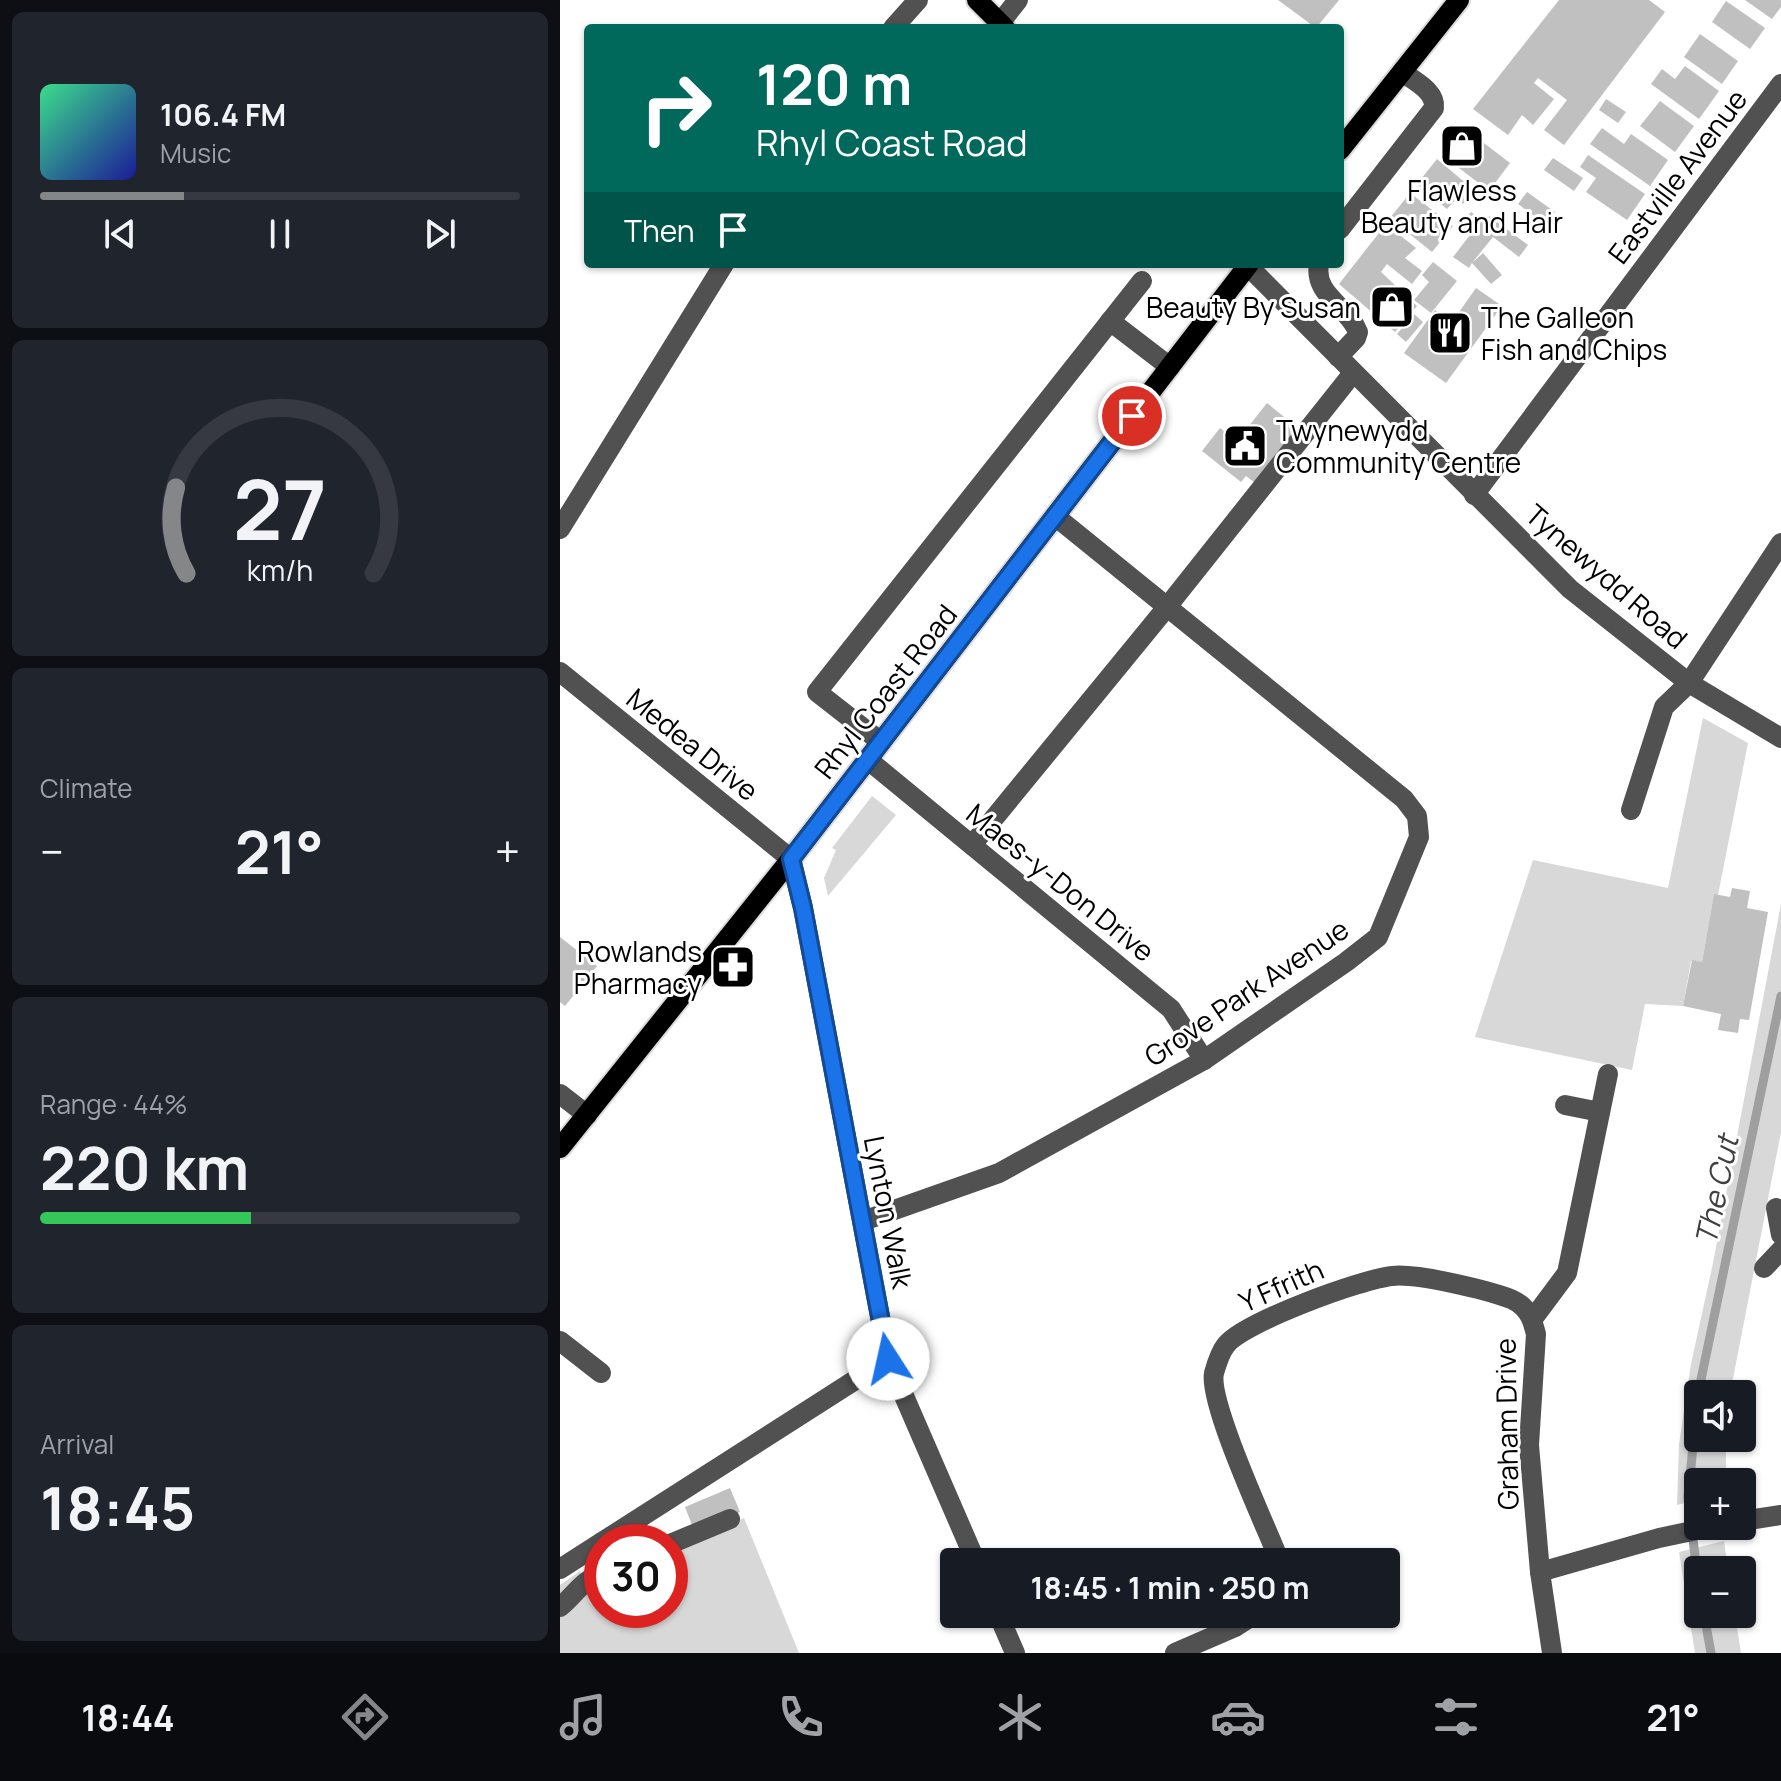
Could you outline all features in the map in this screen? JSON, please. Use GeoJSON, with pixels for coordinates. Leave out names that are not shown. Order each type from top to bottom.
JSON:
{"type":"FeatureCollection","features":[{"type":"Feature","properties":{"kind":"main road"},"geometry":{"type":"LineString","coordinates":[[977,0],[1001,24]]}},
{"type":"Feature","properties":{"kind":"main road"},"geometry":{"type":"LineString","coordinates":[[1344,145],[1459,0]]}},
{"type":"Feature","properties":{"kind":"main road","name":"Rhyl Coast Road"},"geometry":{"type":"LineString","coordinates":[[560,1148],[791,859],[1246,268]]}},
{"type":"Feature","properties":{"kind":"street"},"geometry":{"type":"LineString","coordinates":[[897,24],[918,0]]}},
{"type":"Feature","properties":{"kind":"street"},"geometry":{"type":"LineString","coordinates":[[1003,24],[1018,0]]}},
{"type":"Feature","properties":{"kind":"street"},"geometry":{"type":"LineString","coordinates":[[1344,224],[1434,108],[1436,101],[1432,95],[1402,72]]}},
{"type":"Feature","properties":{"kind":"street","name":"Eastville Avenue"},"geometry":{"type":"LineString","coordinates":[[1474,495],[1781,84]]}},
{"type":"Feature","properties":{"kind":"street"},"geometry":{"type":"LineString","coordinates":[[560,529],[722,268]]}},
{"type":"Feature","properties":{"kind":"street","name":"Tynewydd Road"},"geometry":{"type":"LineString","coordinates":[[1251,268],[1570,589],[1689,683],[1781,738]]}},
{"type":"Feature","properties":{"kind":"street"},"geometry":{"type":"LineString","coordinates":[[1318,268],[1321,288],[1351,319],[1358,332],[1338,357]]}},
{"type":"Feature","properties":{"kind":"street"},"geometry":{"type":"LineString","coordinates":[[881,742],[817,692],[1142,281]]}},
{"type":"Feature","properties":{"kind":"street"},"geometry":{"type":"LineString","coordinates":[[1110,321],[1170,367]]}},
{"type":"Feature","properties":{"kind":"street"},"geometry":{"type":"LineString","coordinates":[[972,845],[1353,373]]}},
{"type":"Feature","properties":{"kind":"street","name":"Grove Park Avenue"},"geometry":{"type":"LineString","coordinates":[[863,1221],[999,1173],[1204,1060],[1378,937],[1419,837],[1417,816],[1404,799],[1055,516]]}},
{"type":"Feature","properties":{"kind":"street"},"geometry":{"type":"LineString","coordinates":[[1631,810],[1664,707],[1689,683],[1781,543]]}},
{"type":"Feature","properties":{"kind":"street","name":"Medea Drive"},"geometry":{"type":"LineString","coordinates":[[562,676],[791,859]]}},
{"type":"Feature","properties":{"kind":"street","name":"Maes-y-Don Drive"},"geometry":{"type":"LineString","coordinates":[[867,759],[1171,1009],[1204,1060]]}},
{"type":"Feature","properties":{"kind":"street","name":"Lynton Walk"},"geometry":{"type":"LineString","coordinates":[[791,859],[803,908],[888,1359],[970,1548]]}},
{"type":"Feature","properties":{"kind":"street","name":"Graham Drive"},"geometry":{"type":"LineString","coordinates":[[1552,1653],[1540,1572],[1529,1445],[1536,1334],[1532,1320],[1567,1273],[1608,1074]]}},
{"type":"Feature","properties":{"kind":"street"},"geometry":{"type":"LineString","coordinates":[[560,1094],[587,1115]]}},
{"type":"Feature","properties":{"kind":"street"},"geometry":{"type":"LineString","coordinates":[[1565,1105],[1600,1112]]}},
{"type":"Feature","properties":{"kind":"street"},"geometry":{"type":"LineString","coordinates":[[1776,1208],[1781,1235]]}},
{"type":"Feature","properties":{"kind":"street"},"geometry":{"type":"LineString","coordinates":[[1764,1268],[1781,1250]]}},
{"type":"Feature","properties":{"kind":"street","name":"Y Ffrith"},"geometry":{"type":"LineString","coordinates":[[1274,1548],[1217,1405],[1213,1375],[1225,1346],[1247,1329],[1359,1282],[1394,1275],[1427,1278],[1512,1300],[1525,1308],[1532,1320]]}},
{"type":"Feature","properties":{"kind":"street"},"geometry":{"type":"LineString","coordinates":[[560,1341],[601,1373]]}},
{"type":"Feature","properties":{"kind":"street"},"geometry":{"type":"LineString","coordinates":[[630,1524],[888,1359]]}},
{"type":"Feature","properties":{"kind":"street"},"geometry":{"type":"LineString","coordinates":[[1756,1519],[1781,1515]]}},
{"type":"Feature","properties":{"kind":"street"},"geometry":{"type":"LineString","coordinates":[[688,1536],[730,1519]]}},
{"type":"Feature","properties":{"kind":"street"},"geometry":{"type":"LineString","coordinates":[[1540,1572],[1684,1533]]}},
{"type":"Feature","properties":{"kind":"street"},"geometry":{"type":"LineString","coordinates":[[560,1569],[584,1554]]}},
{"type":"Feature","properties":{"kind":"street"},"geometry":{"type":"LineString","coordinates":[[560,1607],[584,1583]]}},
{"type":"Feature","properties":{"kind":"street"},"geometry":{"type":"LineString","coordinates":[[1004,1628],[1015,1653]]}},
{"type":"Feature","properties":{"kind":"street"},"geometry":{"type":"LineString","coordinates":[[1175,1653],[1233,1628]]}},
{"type":"Feature","properties":{"kind":"shaded area"},"geometry":{"type":"Polygon","coordinates":[[[1703,718],[1748,743],[1702,962],[1691,961],[1683,1006],[1645,1004],[1632,1070],[1475,1037],[1533,860],[1668,888],[1703,718]]]}},
{"type":"Feature","properties":{"kind":"shaded area"},"geometry":{"type":"Polygon","coordinates":[[[872,796],[896,815],[828,896],[824,878],[836,850],[832,848],[872,796]]]}},
{"type":"Feature","properties":{"kind":"shaded area"},"geometry":{"type":"Polygon","coordinates":[[[1781,904],[1781,1132],[1733,1380],[1689,1380],[1781,904]]]}},
{"type":"Feature","properties":{"kind":"shaded area"},"geometry":{"type":"Polygon","coordinates":[[[1684,1411],[1684,1452],[1726,1452],[1726,1468],[1684,1468],[1684,1503],[1677,1505],[1679,1444],[1684,1411]]]}},
{"type":"Feature","properties":{"kind":"shaded area"},"geometry":{"type":"Polygon","coordinates":[[[744,1518],[799,1653],[560,1653],[560,1585],[580,1571],[584,1578],[584,1628],[688,1628],[688,1543],[744,1518]]]}},
{"type":"Feature","properties":{"kind":"shaded area"},"geometry":{"type":"Polygon","coordinates":[[[1724,1541],[1726,1556],[1684,1556],[1684,1584],[1679,1552],[1724,1541]]]}},
{"type":"Feature","properties":{"kind":"shaded area"},"geometry":{"type":"Polygon","coordinates":[[[1691,1628],[1737,1628],[1741,1653],[1695,1653],[1691,1628]]]}},
{"type":"Feature","properties":{"kind":"building"},"geometry":{"type":"Polygon","coordinates":[[[1278,0],[1339,0],[1319,24],[1311,24],[1278,0]]]}},
{"type":"Feature","properties":{"kind":"building"},"geometry":{"type":"Polygon","coordinates":[[[1559,0],[1649,0],[1665,12],[1564,145],[1544,130],[1567,100],[1538,78],[1534,83],[1554,99],[1533,125],[1522,115],[1508,135],[1473,109],[1559,0]]]}},
{"type":"Feature","properties":{"kind":"building"},"geometry":{"type":"Polygon","coordinates":[[[1745,0],[1781,0],[1781,7],[1772,19],[1745,0]]]}},
{"type":"Feature","properties":{"kind":"building"},"geometry":{"type":"Polygon","coordinates":[[[1726,1],[1765,28],[1750,49],[1712,22],[1726,1]]]}},
{"type":"Feature","properties":{"kind":"building"},"geometry":{"type":"Polygon","coordinates":[[[1700,34],[1738,61],[1722,84],[1684,57],[1700,34]]]}},
{"type":"Feature","properties":{"kind":"building"},"geometry":{"type":"Polygon","coordinates":[[[1685,66],[1719,91],[1699,119],[1651,84],[1662,69],[1675,79],[1685,66]]]}},
{"type":"Feature","properties":{"kind":"building"},"geometry":{"type":"Polygon","coordinates":[[[1606,99],[1626,112],[1618,123],[1599,110],[1606,99]]]}},
{"type":"Feature","properties":{"kind":"building"},"geometry":{"type":"Polygon","coordinates":[[[1660,101],[1694,126],[1675,152],[1640,126],[1660,101]]]}},
{"type":"Feature","properties":{"kind":"building"},"geometry":{"type":"Polygon","coordinates":[[[1463,127],[1510,163],[1489,191],[1442,155],[1463,127]]]}},
{"type":"Feature","properties":{"kind":"building"},"geometry":{"type":"Polygon","coordinates":[[[1602,128],[1624,144],[1631,134],[1668,160],[1650,186],[1590,144],[1602,128]]]}},
{"type":"Feature","properties":{"kind":"building"},"geometry":{"type":"Polygon","coordinates":[[[1588,155],[1645,194],[1627,220],[1586,192],[1596,178],[1580,167],[1588,155]]]}},
{"type":"Feature","properties":{"kind":"building"},"geometry":{"type":"Polygon","coordinates":[[[1553,158],[1583,178],[1574,191],[1544,170],[1553,158]]]}},
{"type":"Feature","properties":{"kind":"building"},"geometry":{"type":"Polygon","coordinates":[[[1437,159],[1474,190],[1463,204],[1456,199],[1447,209],[1417,184],[1437,159]]]}},
{"type":"Feature","properties":{"kind":"building"},"geometry":{"type":"Polygon","coordinates":[[[1527,192],[1555,212],[1545,224],[1518,204],[1527,192]]]}},
{"type":"Feature","properties":{"kind":"building"},"geometry":{"type":"Polygon","coordinates":[[[1410,193],[1453,226],[1432,252],[1390,218],[1410,193]]]}},
{"type":"Feature","properties":{"kind":"building"},"geometry":{"type":"Polygon","coordinates":[[[1471,212],[1485,222],[1489,216],[1528,245],[1519,257],[1493,237],[1469,268],[1453,257],[1470,235],[1459,227],[1471,212]]]}},
{"type":"Feature","properties":{"kind":"building"},"geometry":{"type":"Polygon","coordinates":[[[1386,224],[1416,248],[1405,258],[1422,271],[1412,284],[1387,264],[1381,272],[1417,306],[1395,332],[1339,284],[1386,224]]]}},
{"type":"Feature","properties":{"kind":"building"},"geometry":{"type":"Polygon","coordinates":[[[1483,253],[1502,275],[1491,284],[1472,263],[1483,253]]]}},
{"type":"Feature","properties":{"kind":"building"},"geometry":{"type":"Polygon","coordinates":[[[1433,262],[1457,281],[1431,313],[1414,300],[1429,282],[1422,275],[1433,262]]]}},
{"type":"Feature","properties":{"kind":"building","name":"The Galleon Fish and Chips"},"geometry":{"type":"Polygon","coordinates":[[[1476,288],[1502,306],[1446,383],[1404,353],[1435,310],[1452,322],[1476,288]]]}},
{"type":"Feature","properties":{"kind":"building"},"geometry":{"type":"Polygon","coordinates":[[[1414,314],[1423,322],[1406,342],[1397,334],[1414,314]]]}},
{"type":"Feature","properties":{"kind":"building","name":"Twynewydd Community Centre"},"geometry":{"type":"Polygon","coordinates":[[[1267,403],[1299,429],[1255,483],[1246,476],[1241,482],[1202,451],[1220,428],[1237,441],[1267,403]]]}},
{"type":"Feature","properties":{"kind":"building"},"geometry":{"type":"Polygon","coordinates":[[[1732,888],[1750,891],[1747,908],[1768,912],[1749,1020],[1740,1019],[1738,1033],[1718,1030],[1721,1014],[1683,1006],[1692,960],[1702,962],[1714,894],[1730,897],[1732,888]]]}},
{"type":"Feature","properties":{"kind":"building"},"geometry":{"type":"Polygon","coordinates":[[[560,937],[597,966],[565,1006],[560,1002],[560,937]]]}},
{"type":"Feature","properties":{"kind":"building"},"geometry":{"type":"Polygon","coordinates":[[[730,1488],[740,1512],[694,1530],[685,1507],[730,1488]]]}},
{"type":"Feature","properties":{"kind":"waterway","name":"The Cut"},"geometry":{"type":"LineString","coordinates":[[1701,1380],[1781,996]]}},
{"type":"Feature","properties":{"kind":"waterway","name":"The Cut"},"geometry":{"type":"LineString","coordinates":[[1692,1452],[1688,1497],[1695,1556]]}},
{"type":"Feature","properties":{"kind":"waterway","name":"The Cut"},"geometry":{"type":"LineString","coordinates":[[1707,1628],[1711,1653]]}},
{"type":"Feature","properties":{"kind":"place","name":"Flawless Beauty and Hair"},"geometry":{"type":"Point","coordinates":[1462,146]}},
{"type":"Feature","properties":{"kind":"place","name":"Beauty By Susan"},"geometry":{"type":"Point","coordinates":[1392,307]}},
{"type":"Feature","properties":{"kind":"place","name":"The Galleon Fish and Chips"},"geometry":{"type":"Point","coordinates":[1450,333]}},
{"type":"Feature","properties":{"kind":"place","name":"Twynewydd Community Centre"},"geometry":{"type":"Point","coordinates":[1245,446]}},
{"type":"Feature","properties":{"kind":"place","name":"Rowlands Pharmacy"},"geometry":{"type":"Point","coordinates":[733,967]}},
{"type":"Feature","properties":{"kind":"route"},"geometry":{"type":"LineString","coordinates":[[888,1359],[803,908],[791,859],[1132,416]]}}]}
